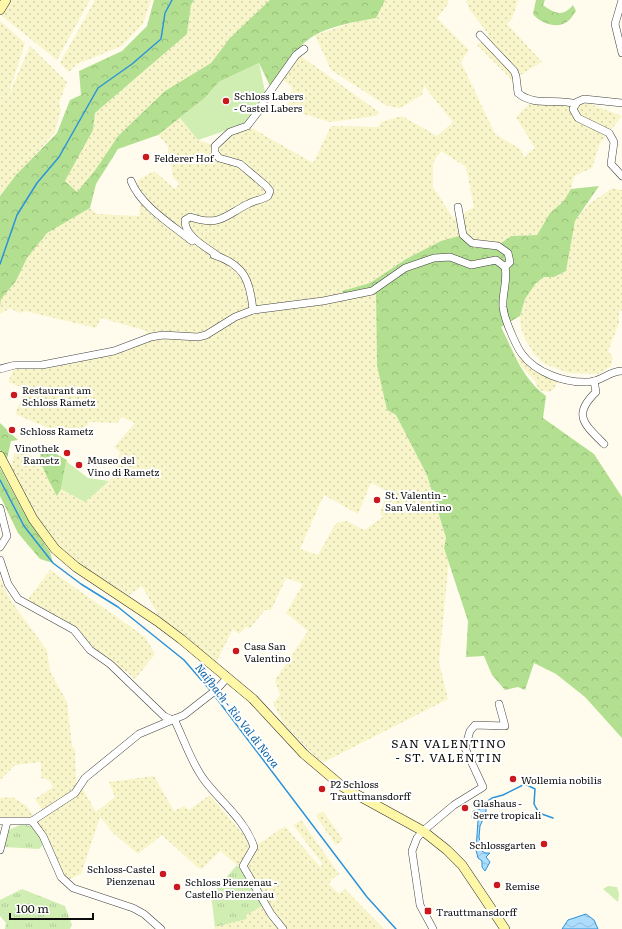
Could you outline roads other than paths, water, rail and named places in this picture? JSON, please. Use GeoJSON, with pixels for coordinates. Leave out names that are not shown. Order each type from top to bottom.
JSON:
{"type":"FeatureCollection","features":[{"type":"Feature","properties":{"kind":"main road"},"geometry":{"type":"LineString","coordinates":[[0,10],[6,0]]}},
{"type":"Feature","properties":{"kind":"main road"},"geometry":{"type":"LineString","coordinates":[[0,456],[33,519],[55,549],[76,567],[157,621],[227,678],[265,710],[304,754],[327,775],[353,794],[423,831],[452,855],[476,884],[505,929]]}},
{"type":"Feature","properties":{"kind":"street"},"geometry":{"type":"LineString","coordinates":[[622,0],[615,24],[622,53]]}},
{"type":"Feature","properties":{"kind":"street"},"geometry":{"type":"LineString","coordinates":[[480,35],[514,71],[518,93],[521,96],[539,102],[567,102],[576,104]]}},
{"type":"Feature","properties":{"kind":"street"},"geometry":{"type":"LineString","coordinates":[[218,256],[191,236],[185,226],[185,220],[190,217],[209,222],[223,219],[254,201],[268,196],[270,191],[240,164],[219,158],[215,153],[215,146],[230,132],[247,126],[261,108],[264,100],[296,54],[304,49]]}},
{"type":"Feature","properties":{"kind":"street"},"geometry":{"type":"LineString","coordinates":[[622,103],[584,99],[576,104],[574,109],[578,118],[610,133],[614,142],[611,164],[622,176]]}},
{"type":"Feature","properties":{"kind":"street"},"geometry":{"type":"LineString","coordinates":[[131,181],[135,190],[143,201],[202,249],[226,259],[233,264],[248,280],[253,310]]}},
{"type":"Feature","properties":{"kind":"street"},"geometry":{"type":"LineString","coordinates":[[458,207],[463,235],[472,244],[498,246],[508,253],[510,262],[505,267]]}},
{"type":"Feature","properties":{"kind":"street"},"geometry":{"type":"LineString","coordinates":[[0,369],[15,365],[42,365],[114,351],[151,337],[163,335],[206,336],[235,317],[253,310],[323,302],[365,293],[377,289],[405,268],[434,258],[450,257],[470,265],[496,260],[505,267],[507,274],[503,304],[504,313],[523,355],[533,365],[550,375],[574,381],[594,381],[613,372],[622,371]]}},
{"type":"Feature","properties":{"kind":"street"},"geometry":{"type":"LineString","coordinates":[[594,381],[596,392],[583,407],[583,414],[586,427],[604,444]]}},
{"type":"Feature","properties":{"kind":"street"},"geometry":{"type":"LineString","coordinates":[[0,508],[7,536],[0,547]]}},
{"type":"Feature","properties":{"kind":"street"},"geometry":{"type":"LineString","coordinates":[[0,560],[8,584],[18,600],[74,630],[90,650],[110,664],[164,716],[172,719],[197,770],[240,821],[252,841],[254,847],[243,866],[271,914],[283,929]]}},
{"type":"Feature","properties":{"kind":"street"},"geometry":{"type":"LineString","coordinates":[[0,850],[4,821],[32,821],[75,793],[85,778],[139,734],[184,715],[206,696],[216,690],[227,678]]}},
{"type":"Feature","properties":{"kind":"street"},"geometry":{"type":"LineString","coordinates":[[433,929],[420,904],[412,851],[417,838],[423,831],[454,805],[483,787],[465,748],[470,731],[475,725],[505,726],[499,704]]}},
{"type":"Feature","properties":{"kind":"street"},"geometry":{"type":"LineString","coordinates":[[32,821],[43,836],[61,877],[73,888],[133,908],[144,914],[161,929]]}},
{"type":"Feature","properties":{"kind":"water"},"geometry":{"type":"Polygon","coordinates":[[[486,802],[486,813],[480,826],[479,837],[482,851],[485,853],[490,853],[486,857],[490,862],[485,871],[482,867],[482,861],[478,858],[476,850],[478,820],[472,818],[473,811],[479,810],[481,803],[486,802]]]}},
{"type":"Feature","properties":{"kind":"water"},"geometry":{"type":"Polygon","coordinates":[[[586,914],[594,920],[598,929],[562,929],[568,920],[586,914]]]}},
{"type":"Feature","properties":{"kind":"waterway","name":"Naifbach - Rio Val di Nova"},"geometry":{"type":"LineString","coordinates":[[0,264],[17,215],[37,183],[59,157],[98,88],[132,64],[161,39],[165,13],[172,0]]}},
{"type":"Feature","properties":{"kind":"waterway","name":"Naifbach - Rio Val di Nova"},"geometry":{"type":"LineString","coordinates":[[0,480],[24,526],[53,563],[81,584],[118,607],[184,660],[210,690]]}},
{"type":"Feature","properties":{"kind":"waterway","name":"Naifbach - Rio Val di Nova"},"geometry":{"type":"LineString","coordinates":[[214,695],[367,897],[396,929]]}},
{"type":"Feature","properties":{"kind":"waterway"},"geometry":{"type":"LineString","coordinates":[[486,802],[525,784],[535,789],[534,804],[539,813],[553,818]]}},
{"type":"Feature","properties":{"kind":"place","name":"Schloss Labers - Castel Labers"},"geometry":{"type":"Point","coordinates":[226,101]}},
{"type":"Feature","properties":{"kind":"place","name":"Felderer Hof"},"geometry":{"type":"Point","coordinates":[146,157]}},
{"type":"Feature","properties":{"kind":"place","name":"Restaurant am Schloss Rametz"},"geometry":{"type":"Point","coordinates":[14,395]}},
{"type":"Feature","properties":{"kind":"place","name":"Schloss Rametz"},"geometry":{"type":"Point","coordinates":[12,430]}},
{"type":"Feature","properties":{"kind":"place","name":"Vinothek Rametz"},"geometry":{"type":"Point","coordinates":[67,453]}},
{"type":"Feature","properties":{"kind":"place","name":"Museo del Vino di Rametz"},"geometry":{"type":"Point","coordinates":[79,465]}},
{"type":"Feature","properties":{"kind":"place","name":"St. Valentin - San Valentino"},"geometry":{"type":"Point","coordinates":[377,500]}},
{"type":"Feature","properties":{"kind":"place","name":"Casa San Valentino"},"geometry":{"type":"Point","coordinates":[236,651]}},
{"type":"Feature","properties":{"kind":"place","name":"Wollemia nobilis"},"geometry":{"type":"Point","coordinates":[513,779]}},
{"type":"Feature","properties":{"kind":"place","name":"P2 Schloss Trauttmansdorff"},"geometry":{"type":"Point","coordinates":[322,789]}},
{"type":"Feature","properties":{"kind":"place","name":"Glashaus - Serre tropicali"},"geometry":{"type":"Point","coordinates":[465,808]}},
{"type":"Feature","properties":{"kind":"place","name":"Schlossgarten"},"geometry":{"type":"Point","coordinates":[544,844]}},
{"type":"Feature","properties":{"kind":"place","name":"Schloss-Castel Pienzenau"},"geometry":{"type":"Point","coordinates":[163,874]}},
{"type":"Feature","properties":{"kind":"place","name":"Remise"},"geometry":{"type":"Point","coordinates":[497,885]}},
{"type":"Feature","properties":{"kind":"place","name":"Schloss Pienzenau - Castello Pienzenau"},"geometry":{"type":"Point","coordinates":[177,887]}},
{"type":"Feature","properties":{"kind":"place","name":"Trauttmansdorff"},"geometry":{"type":"Point","coordinates":[428,911]}},
{"type":"Feature","properties":{"kind":"district","name":"SAN VALENTINO - ST. VALENTIN"},"geometry":{"type":"Point","coordinates":[449,750]}}]}
